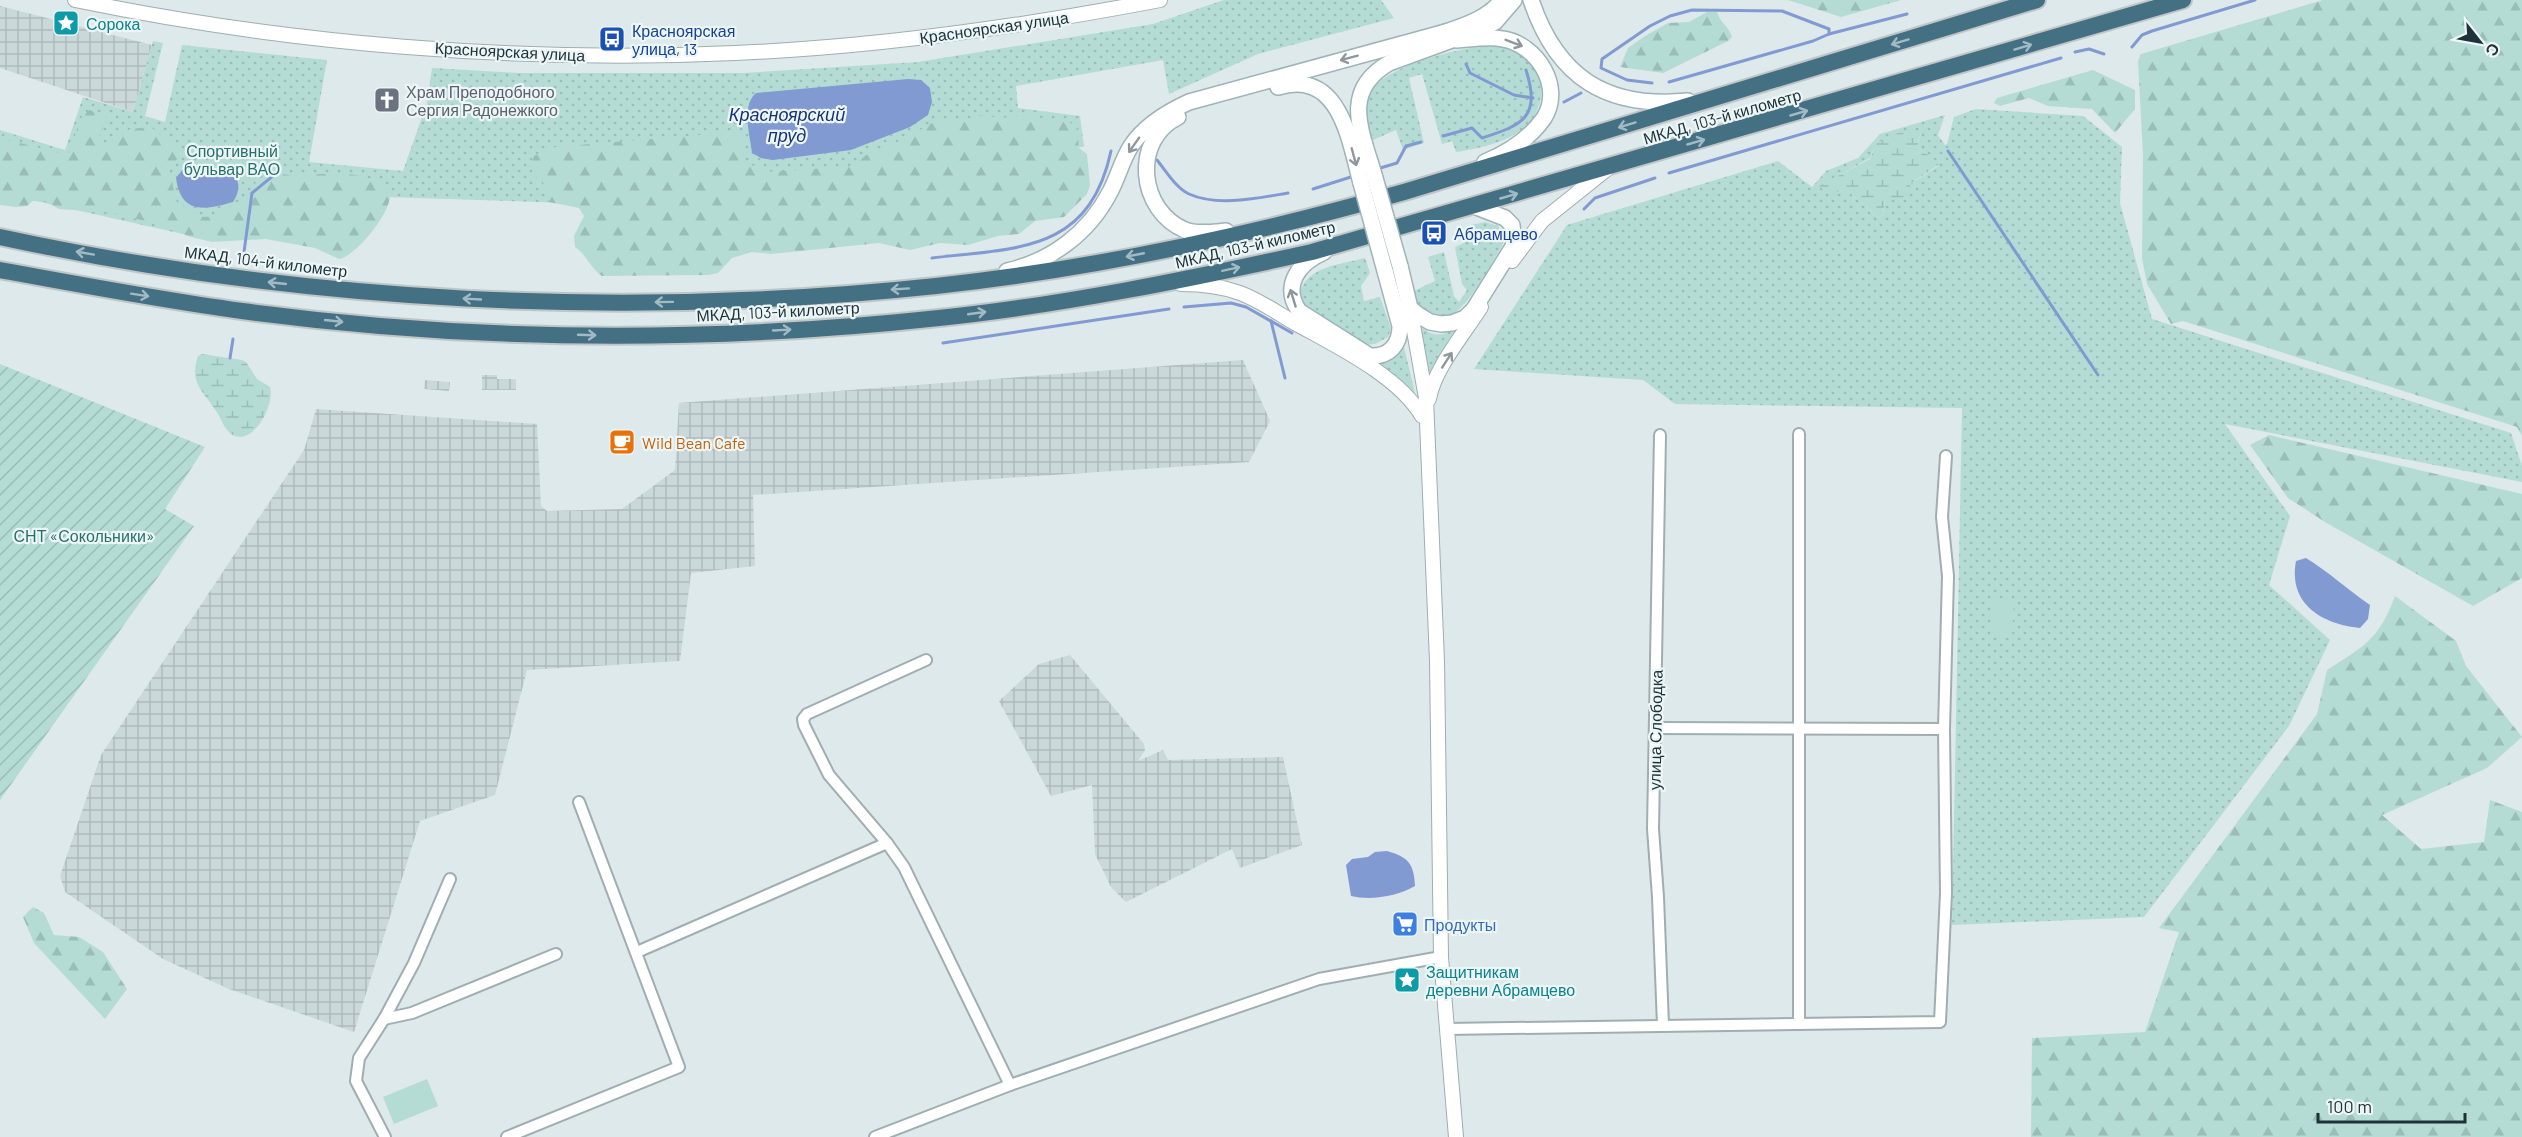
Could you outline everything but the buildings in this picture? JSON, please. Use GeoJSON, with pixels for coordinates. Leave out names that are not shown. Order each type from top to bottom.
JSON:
{"type":"FeatureCollection","features":[{"type":"Feature","properties":{"kind":"highway","name":"МКАД, 103-й километр"},"geometry":{"type":"LineString","coordinates":[[530,301],[694,302],[937,286],[1123,258],[1304,220],[1404,192],[2037,0]]}},
{"type":"Feature","properties":{"kind":"highway","name":"МКАД, 103-й километр"},"geometry":{"type":"LineString","coordinates":[[0,270],[109,291],[253,312],[344,322],[529,334],[607,336],[725,333],[901,322],[1041,304],[1164,283],[1312,252],[2183,0]]}},
{"type":"Feature","properties":{"kind":"highway","name":"МКАД, 104-й километр"},"geometry":{"type":"LineString","coordinates":[[0,237],[115,258],[258,280],[347,290],[530,301]]}},
{"type":"Feature","properties":{"kind":"main road"},"geometry":{"type":"LineString","coordinates":[[1351,241],[1318,254],[1305,263],[1294,278],[1290,289],[1292,301],[1299,311],[1370,356],[1380,356],[1389,352],[1396,345],[1403,310],[1368,180],[1358,111],[1359,97],[1364,85],[1376,71],[1451,36],[1487,14],[1502,0]]}},
{"type":"Feature","properties":{"kind":"main road"},"geometry":{"type":"LineString","coordinates":[[1347,132],[1347,106],[1350,92],[1359,76],[1371,63],[1388,52],[1495,22],[1514,0]]}},
{"type":"Feature","properties":{"kind":"main road"},"geometry":{"type":"LineString","coordinates":[[1531,0],[1547,39],[1558,57],[1591,84],[1612,94],[1636,102],[1661,104],[1694,101],[1764,84]]}},
{"type":"Feature","properties":{"kind":"main road"},"geometry":{"type":"LineString","coordinates":[[937,286],[1024,267],[1046,258],[1064,246],[1094,218],[1110,193],[1132,145],[1148,126],[1169,111],[1189,102],[1451,36],[1503,39],[1528,49],[1538,58],[1550,86],[1545,115],[1534,130],[1515,146],[1488,161],[1404,192]]}},
{"type":"Feature","properties":{"kind":"main road"},"geometry":{"type":"LineString","coordinates":[[1304,220],[1211,233],[1186,230],[1157,208],[1150,196],[1146,182],[1149,150],[1158,134],[1171,121],[1193,111],[1288,84],[1303,83],[1320,89],[1337,109],[1368,180]]}},
{"type":"Feature","properties":{"kind":"main road"},"geometry":{"type":"LineString","coordinates":[[1403,310],[1430,322],[1452,323],[1464,318],[1474,309],[1510,255],[1515,235],[1512,225],[1497,214],[1474,206]]}},
{"type":"Feature","properties":{"kind":"street","name":"Красноярская улица"},"geometry":{"type":"LineString","coordinates":[[75,0],[145,14],[282,34],[474,52],[665,56],[783,50],[944,35],[1062,18],[1160,0]]}},
{"type":"Feature","properties":{"kind":"street"},"geometry":{"type":"LineString","coordinates":[[1424,415],[1431,389],[1441,369],[1522,244],[1542,221],[1608,168]]}},
{"type":"Feature","properties":{"kind":"street"},"geometry":{"type":"LineString","coordinates":[[1164,283],[1201,284],[1221,288],[1241,293],[1261,303],[1358,358],[1406,394],[1424,415]]}},
{"type":"Feature","properties":{"kind":"street"},"geometry":{"type":"LineString","coordinates":[[1403,310],[1407,341],[1424,415],[1427,442],[1437,660],[1441,957],[1456,1137]]}},
{"type":"Feature","properties":{"kind":"street"},"geometry":{"type":"LineString","coordinates":[[1799,434],[1799,1023]]}},
{"type":"Feature","properties":{"kind":"street","name":"улица Слободка"},"geometry":{"type":"LineString","coordinates":[[1660,435],[1653,828],[1663,1025]]}},
{"type":"Feature","properties":{"kind":"street"},"geometry":{"type":"LineString","coordinates":[[1446,1029],[1940,1022],[1946,893],[1944,729],[1948,576],[1942,517],[1946,456]]}},
{"type":"Feature","properties":{"kind":"street"},"geometry":{"type":"LineString","coordinates":[[926,660],[807,714],[803,719],[804,725],[829,775],[887,843],[914,886],[1010,1085]]}},
{"type":"Feature","properties":{"kind":"street"},"geometry":{"type":"LineString","coordinates":[[1656,728],[1944,729]]}},
{"type":"Feature","properties":{"kind":"street"},"geometry":{"type":"LineString","coordinates":[[507,1137],[679,1067],[579,802]]}},
{"type":"Feature","properties":{"kind":"street"},"geometry":{"type":"LineString","coordinates":[[637,952],[887,843]]}},
{"type":"Feature","properties":{"kind":"street"},"geometry":{"type":"LineString","coordinates":[[385,1137],[356,1081],[359,1058],[414,963],[434,921],[450,879]]}},
{"type":"Feature","properties":{"kind":"street"},"geometry":{"type":"LineString","coordinates":[[384,1018],[412,1013],[556,954]]}},
{"type":"Feature","properties":{"kind":"street"},"geometry":{"type":"LineString","coordinates":[[875,1137],[1010,1085],[1319,979],[1441,957]]}},
{"type":"Feature","properties":{"kind":"shaded area"},"geometry":{"type":"Polygon","coordinates":[[[0,6],[152,45],[133,112],[0,68],[0,6]]]}},
{"type":"Feature","properties":{"kind":"shaded area"},"geometry":{"type":"Polygon","coordinates":[[[1243,360],[1270,421],[1249,462],[753,495],[755,566],[691,573],[680,661],[527,670],[495,795],[420,821],[354,1032],[229,989],[163,959],[65,892],[60,876],[101,755],[304,450],[316,409],[537,424],[541,506],[547,511],[622,509],[675,470],[679,403],[1243,360]]]}},
{"type":"Feature","properties":{"kind":"shaded area"},"geometry":{"type":"Polygon","coordinates":[[[482,375],[497,375],[497,379],[516,379],[516,390],[482,390],[482,375]]]}},
{"type":"Feature","properties":{"kind":"shaded area"},"geometry":{"type":"Polygon","coordinates":[[[425,380],[450,382],[449,391],[424,389],[425,380]]]}},
{"type":"Feature","properties":{"kind":"shaded area"},"geometry":{"type":"Polygon","coordinates":[[[1070,655],[1144,744],[1145,750],[1138,761],[1163,750],[1168,760],[1283,757],[1302,845],[1240,868],[1232,849],[1126,902],[1111,887],[1095,854],[1092,785],[1051,796],[999,701],[1039,664],[1070,655]]]}},
{"type":"Feature","properties":{"kind":"green space","name":"Спортивный бульвар ВАО"},"geometry":{"type":"Polygon","coordinates":[[[1224,0],[1381,0],[1394,18],[1258,54],[1169,94],[1163,60],[1016,86],[1018,108],[1080,116],[1084,146],[901,200],[598,204],[385,197],[183,234],[0,193],[0,130],[65,150],[83,97],[133,112],[153,41],[163,43],[145,116],[165,122],[182,45],[327,60],[309,162],[403,171],[427,103],[432,68],[519,73],[744,73],[918,62],[1153,24],[1224,0]]]}},
{"type":"Feature","properties":{"kind":"green space"},"geometry":{"type":"Polygon","coordinates":[[[1788,0],[1901,0],[1841,17],[1788,0]]]}},
{"type":"Feature","properties":{"kind":"green space"},"geometry":{"type":"Polygon","coordinates":[[[2323,0],[2522,0],[2522,436],[2517,427],[2183,321],[2171,324],[2147,284],[2142,258],[2143,155],[2138,61],[2141,54],[2323,0]]]}},
{"type":"Feature","properties":{"kind":"green space"},"geometry":{"type":"Polygon","coordinates":[[[1707,12],[1717,12],[1731,33],[1732,37],[1728,41],[1663,73],[1620,67],[1628,48],[1645,36],[1668,23],[1689,22],[1707,12]]]}},
{"type":"Feature","properties":{"kind":"green space"},"geometry":{"type":"Polygon","coordinates":[[[1488,45],[1516,50],[1536,67],[1542,88],[1541,99],[1538,109],[1525,127],[1502,141],[1456,152],[1452,141],[1442,144],[1422,74],[1409,78],[1424,143],[1403,150],[1396,130],[1373,140],[1367,119],[1367,98],[1374,87],[1386,77],[1402,68],[1439,55],[1488,45]]]}},
{"type":"Feature","properties":{"kind":"green space"},"geometry":{"type":"Polygon","coordinates":[[[2093,70],[2135,90],[2135,109],[2115,133],[2092,109],[2048,106],[2029,98],[2000,106],[1994,103],[1997,98],[2093,70]]]}},
{"type":"Feature","properties":{"kind":"green space"},"geometry":{"type":"Polygon","coordinates":[[[1976,109],[2083,116],[2122,147],[2120,203],[2152,319],[2511,433],[2522,466],[2522,482],[2225,424],[2290,516],[2269,585],[2330,640],[2289,726],[2144,917],[1952,925],[1962,408],[1675,404],[1643,380],[1474,369],[1567,225],[1778,161],[1812,187],[1826,171],[1858,158],[1880,134],[1945,115],[1938,135],[1945,145],[1954,117],[1976,109]],[[1921,133],[1876,143],[1870,158],[1820,186],[1848,191],[1878,218],[1883,215],[1885,200],[1940,165],[1917,147],[1921,133]]]}},
{"type":"Feature","properties":{"kind":"green space"},"geometry":{"type":"Polygon","coordinates":[[[89,110],[105,114],[107,119],[98,139],[100,144],[112,142],[130,129],[151,127],[177,150],[180,155],[169,170],[177,203],[204,217],[215,216],[249,195],[257,180],[276,173],[293,176],[345,174],[371,179],[382,185],[390,194],[389,202],[371,233],[354,251],[339,259],[315,248],[266,239],[212,242],[114,213],[59,209],[45,201],[35,199],[27,206],[0,205],[0,138],[64,154],[70,152],[80,119],[89,110]]]}},
{"type":"Feature","properties":{"kind":"green space"},"geometry":{"type":"Polygon","coordinates":[[[980,115],[1002,118],[1025,115],[1076,124],[1079,148],[1087,154],[1090,185],[1087,194],[1064,217],[1035,221],[1019,234],[998,236],[968,245],[940,243],[910,250],[879,243],[771,254],[752,252],[732,258],[718,273],[708,275],[602,276],[575,247],[574,236],[584,216],[579,208],[549,202],[543,182],[534,176],[531,166],[534,156],[555,147],[735,132],[743,140],[743,162],[772,172],[853,166],[870,152],[890,146],[938,120],[959,121],[980,115]]]}},
{"type":"Feature","properties":{"kind":"green space"},"geometry":{"type":"Polygon","coordinates":[[[1921,132],[1917,147],[1940,164],[1910,184],[1910,198],[1885,200],[1883,215],[1878,218],[1848,191],[1827,192],[1819,186],[1870,159],[1876,143],[1898,133],[1921,132]]]}},
{"type":"Feature","properties":{"kind":"green space"},"geometry":{"type":"Polygon","coordinates":[[[1485,222],[1498,226],[1504,236],[1502,246],[1479,284],[1458,310],[1446,318],[1434,319],[1423,312],[1414,291],[1435,281],[1428,257],[1444,252],[1454,296],[1459,302],[1467,290],[1462,284],[1455,247],[1464,243],[1463,232],[1472,225],[1485,222]]]}},
{"type":"Feature","properties":{"kind":"green space"},"geometry":{"type":"Polygon","coordinates":[[[1365,258],[1370,273],[1361,286],[1364,301],[1380,297],[1391,329],[1388,337],[1375,344],[1362,345],[1306,308],[1299,298],[1307,279],[1315,273],[1334,265],[1365,258]]]}},
{"type":"Feature","properties":{"kind":"green space"},"geometry":{"type":"Polygon","coordinates":[[[1418,325],[1430,333],[1441,334],[1464,325],[1428,384],[1418,325]]]}},
{"type":"Feature","properties":{"kind":"green space"},"geometry":{"type":"Polygon","coordinates":[[[1404,347],[1415,393],[1373,364],[1390,359],[1404,347]]]}},
{"type":"Feature","properties":{"kind":"green space"},"geometry":{"type":"Polygon","coordinates":[[[202,354],[242,360],[246,362],[257,379],[270,387],[271,394],[266,412],[250,434],[242,437],[229,432],[200,388],[195,366],[198,356],[202,354]]]}},
{"type":"Feature","properties":{"kind":"green space","name":"СНТ «Сокольники»"},"geometry":{"type":"Polygon","coordinates":[[[0,364],[205,447],[165,509],[194,526],[0,800],[0,364]]]}},
{"type":"Feature","properties":{"kind":"green space"},"geometry":{"type":"Polygon","coordinates":[[[2269,435],[2522,494],[2522,578],[2473,606],[2325,522],[2288,498],[2250,445],[2269,435]]]}},
{"type":"Feature","properties":{"kind":"green space"},"geometry":{"type":"Polygon","coordinates":[[[2395,596],[2456,641],[2466,666],[2522,737],[2487,768],[2382,815],[2421,849],[2484,842],[2490,800],[2522,812],[2522,1137],[2031,1137],[2032,1038],[2145,1032],[2179,932],[2159,928],[2317,714],[2327,670],[2369,641],[2383,623],[2395,596]]]}},
{"type":"Feature","properties":{"kind":"green space"},"geometry":{"type":"Polygon","coordinates":[[[1991,598],[2014,599],[2012,638],[1990,637],[1991,598]]]}},
{"type":"Feature","properties":{"kind":"green space"},"geometry":{"type":"Polygon","coordinates":[[[33,907],[44,913],[54,935],[79,937],[103,952],[127,989],[105,1019],[34,943],[23,917],[33,907]]]}},
{"type":"Feature","properties":{"kind":"green space"},"geometry":{"type":"Polygon","coordinates":[[[427,1079],[438,1106],[394,1124],[383,1097],[427,1079]]]}},
{"type":"Feature","properties":{"kind":"water","name":"Красноярский пруд"},"geometry":{"type":"Polygon","coordinates":[[[908,79],[921,80],[930,88],[932,102],[928,115],[910,127],[851,150],[773,160],[761,158],[752,153],[748,113],[751,99],[756,93],[908,79]]]}},
{"type":"Feature","properties":{"kind":"water"},"geometry":{"type":"Polygon","coordinates":[[[183,169],[234,172],[238,187],[233,202],[204,208],[189,204],[179,190],[176,178],[183,169]]]}},
{"type":"Feature","properties":{"kind":"water"},"geometry":{"type":"Polygon","coordinates":[[[2306,558],[2370,605],[2368,619],[2360,628],[2333,622],[2311,609],[2303,600],[2297,589],[2296,561],[2306,558]]]}},
{"type":"Feature","properties":{"kind":"water"},"geometry":{"type":"Polygon","coordinates":[[[1387,851],[1408,862],[1413,872],[1415,886],[1384,897],[1351,896],[1346,865],[1352,859],[1387,851]]]}},
{"type":"Feature","properties":{"kind":"waterway"},"geometry":{"type":"LineString","coordinates":[[2132,47],[2142,35],[2152,31],[2255,0]]}},
{"type":"Feature","properties":{"kind":"waterway"},"geometry":{"type":"LineString","coordinates":[[1652,83],[1627,80],[1601,68],[1602,59],[1650,26],[1670,16],[1692,10],[1782,11],[1829,29],[1829,34]]}},
{"type":"Feature","properties":{"kind":"waterway"},"geometry":{"type":"LineString","coordinates":[[1669,82],[1813,41],[1829,34],[1907,14]]}},
{"type":"Feature","properties":{"kind":"waterway"},"geometry":{"type":"LineString","coordinates":[[2075,52],[2089,49],[2104,54]]}},
{"type":"Feature","properties":{"kind":"waterway"},"geometry":{"type":"LineString","coordinates":[[1669,173],[2061,58]]}},
{"type":"Feature","properties":{"kind":"waterway"},"geometry":{"type":"LineString","coordinates":[[1466,64],[1470,73],[1514,95],[1533,98]]}},
{"type":"Feature","properties":{"kind":"waterway"},"geometry":{"type":"LineString","coordinates":[[1443,136],[1472,128],[1482,138],[1518,123],[1525,117],[1531,99],[1526,70]]}},
{"type":"Feature","properties":{"kind":"waterway"},"geometry":{"type":"LineString","coordinates":[[1564,102],[1581,93]]}},
{"type":"Feature","properties":{"kind":"waterway"},"geometry":{"type":"LineString","coordinates":[[1377,169],[1397,163],[1406,146],[1421,142]]}},
{"type":"Feature","properties":{"kind":"waterway"},"geometry":{"type":"LineString","coordinates":[[932,258],[1020,247],[1045,239],[1067,227],[1086,209],[1100,184],[1111,151]]}},
{"type":"Feature","properties":{"kind":"waterway"},"geometry":{"type":"LineString","coordinates":[[1948,151],[2098,375]]}},
{"type":"Feature","properties":{"kind":"waterway"},"geometry":{"type":"LineString","coordinates":[[1157,160],[1180,188],[1200,198],[1225,201],[1288,193]]}},
{"type":"Feature","properties":{"kind":"waterway"},"geometry":{"type":"LineString","coordinates":[[244,252],[252,193],[274,175]]}},
{"type":"Feature","properties":{"kind":"waterway"},"geometry":{"type":"LineString","coordinates":[[1313,189],[1354,176]]}},
{"type":"Feature","properties":{"kind":"waterway"},"geometry":{"type":"LineString","coordinates":[[1584,209],[1595,198],[1655,178]]}},
{"type":"Feature","properties":{"kind":"waterway"},"geometry":{"type":"LineString","coordinates":[[1184,307],[1231,303],[1246,307],[1292,333]]}},
{"type":"Feature","properties":{"kind":"waterway"},"geometry":{"type":"LineString","coordinates":[[943,343],[1169,309]]}},
{"type":"Feature","properties":{"kind":"waterway"},"geometry":{"type":"LineString","coordinates":[[1271,321],[1285,378]]}},
{"type":"Feature","properties":{"kind":"waterway"},"geometry":{"type":"LineString","coordinates":[[230,358],[233,339]]}},
{"type":"Feature","properties":{"kind":"place","name":"Сорока"},"geometry":{"type":"Point","coordinates":[66,23]}},
{"type":"Feature","properties":{"kind":"place","name":"Красноярская улица, 13"},"geometry":{"type":"Point","coordinates":[612,39]}},
{"type":"Feature","properties":{"kind":"place","name":"Храм Преподобного Сергия Радонежкого"},"geometry":{"type":"Point","coordinates":[387,100]}},
{"type":"Feature","properties":{"kind":"place","name":"Абрамцево"},"geometry":{"type":"Point","coordinates":[1434,233]}},
{"type":"Feature","properties":{"kind":"place","name":"Wild Bean Cafe"},"geometry":{"type":"Point","coordinates":[622,442]}},
{"type":"Feature","properties":{"kind":"place","name":"Продукты"},"geometry":{"type":"Point","coordinates":[1405,924]}},
{"type":"Feature","properties":{"kind":"place","name":"Защитникам деревни Абрамцево"},"geometry":{"type":"Point","coordinates":[1407,980]}}]}
